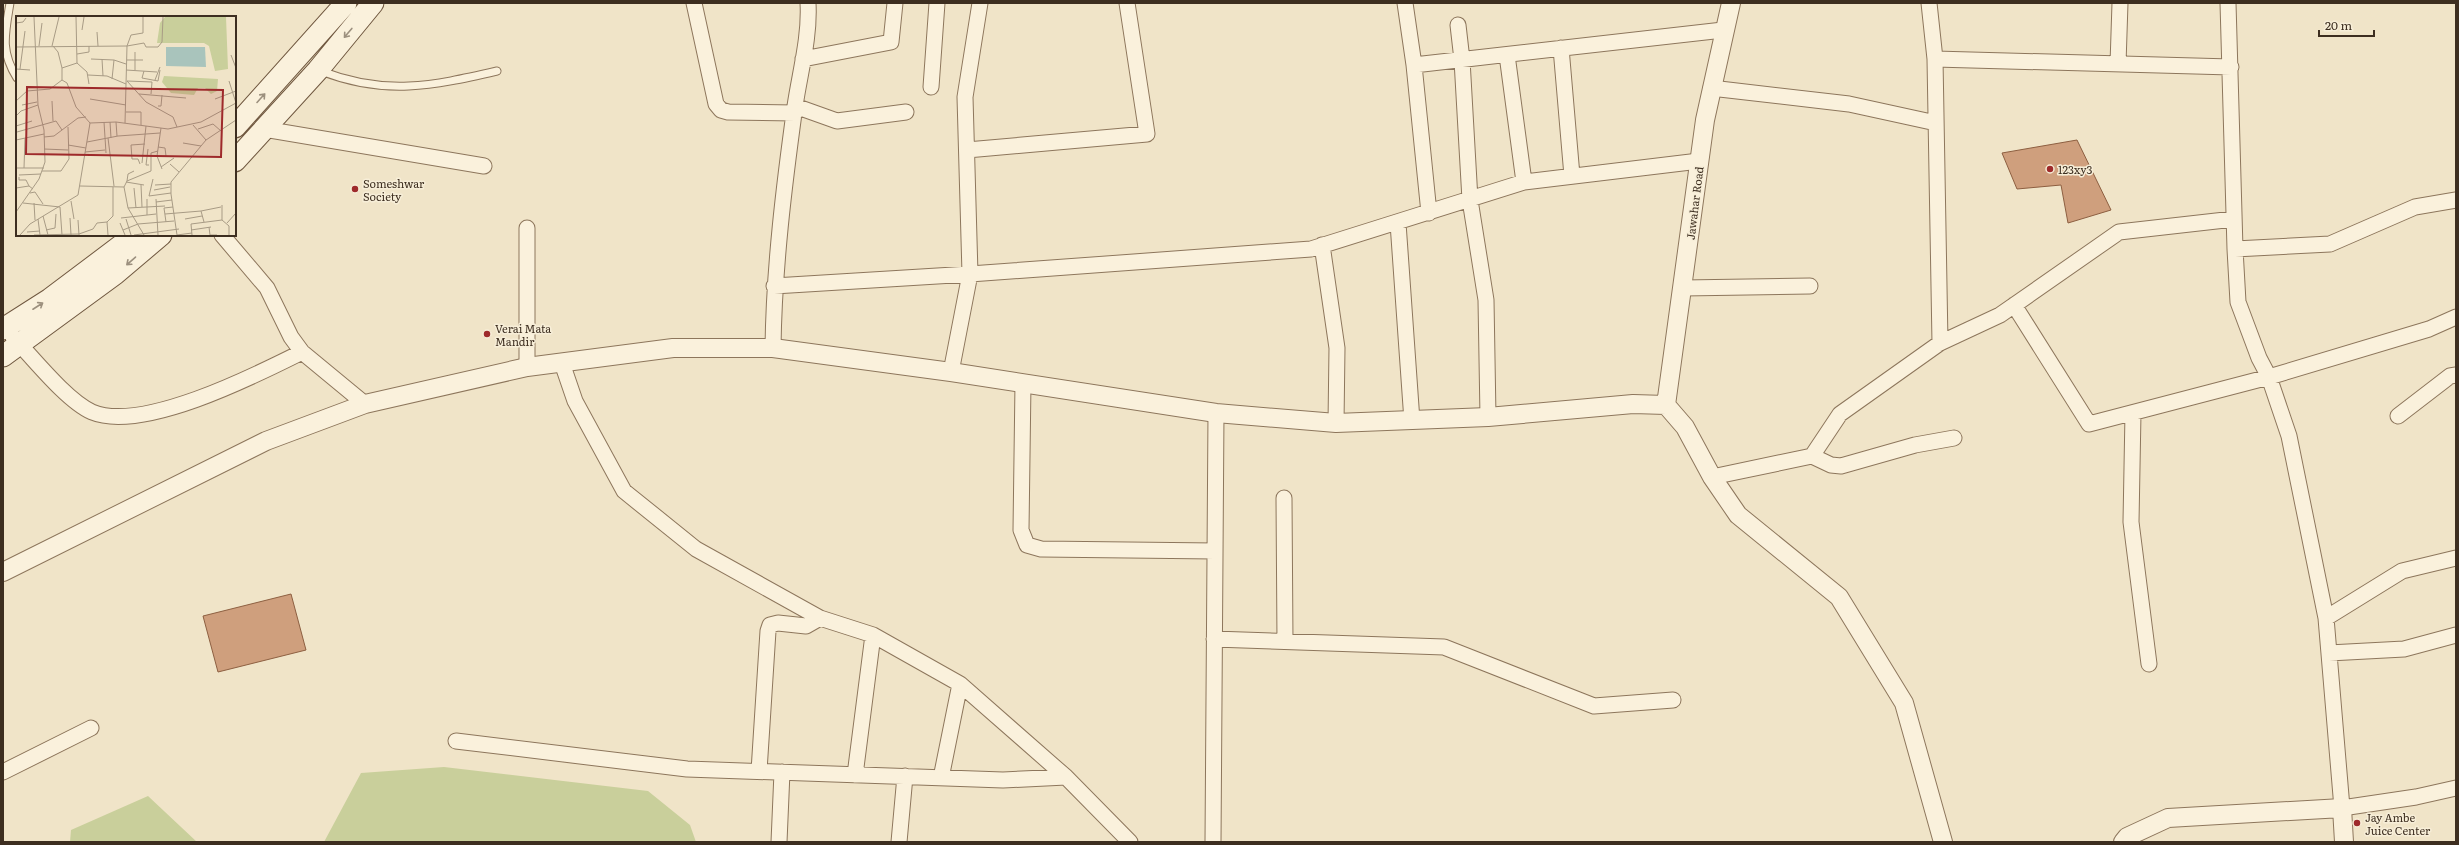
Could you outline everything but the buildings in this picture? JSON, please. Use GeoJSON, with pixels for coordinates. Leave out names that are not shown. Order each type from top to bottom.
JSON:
{"type":"FeatureCollection","features":[{"type":"Feature","properties":{"kind":"main road"},"geometry":{"type":"LineString","coordinates":[[236,126],[346,3]]}},
{"type":"Feature","properties":{"kind":"main road"},"geometry":{"type":"LineString","coordinates":[[236,160],[318,70],[373,3]]}},
{"type":"Feature","properties":{"kind":"main road"},"geometry":{"type":"LineString","coordinates":[[4,328],[146,238]]}},
{"type":"Feature","properties":{"kind":"main road"},"geometry":{"type":"LineString","coordinates":[[3,356],[115,274],[146,238]]}},
{"type":"Feature","properties":{"kind":"street"},"geometry":{"type":"LineString","coordinates":[[694,3],[716,104],[721,110],[728,112],[795,110],[837,121],[906,112]]}},
{"type":"Feature","properties":{"kind":"street"},"geometry":{"type":"LineString","coordinates":[[773,348],[774,286],[795,110],[803,59],[808,3]]}},
{"type":"Feature","properties":{"kind":"street"},"geometry":{"type":"LineString","coordinates":[[803,59],[891,42],[894,3]]}},
{"type":"Feature","properties":{"kind":"street"},"geometry":{"type":"LineString","coordinates":[[931,87],[937,3]]}},
{"type":"Feature","properties":{"kind":"street"},"geometry":{"type":"LineString","coordinates":[[951,372],[970,274],[965,97],[980,3]]}},
{"type":"Feature","properties":{"kind":"street"},"geometry":{"type":"LineString","coordinates":[[967,150],[1147,134],[1127,3]]}},
{"type":"Feature","properties":{"kind":"street"},"geometry":{"type":"LineString","coordinates":[[1405,3],[1414,66],[1429,213]]}},
{"type":"Feature","properties":{"kind":"street","name":"Jawahar Road"},"geometry":{"type":"LineString","coordinates":[[1666,404],[1710,88],[1723,30],[1731,3]]}},
{"type":"Feature","properties":{"kind":"street"},"geometry":{"type":"LineString","coordinates":[[1929,3],[1935,59],[1940,343]]}},
{"type":"Feature","properties":{"kind":"street"},"geometry":{"type":"LineString","coordinates":[[2118,64],[2120,3]]}},
{"type":"Feature","properties":{"kind":"street"},"geometry":{"type":"LineString","coordinates":[[2228,3],[2235,249],[2238,302],[2254,344],[2269,377],[2289,436],[2326,618],[2344,842]]}},
{"type":"Feature","properties":{"kind":"street"},"geometry":{"type":"LineString","coordinates":[[1458,25],[1462,60],[1470,200],[1486,300],[1488,417]]}},
{"type":"Feature","properties":{"kind":"street"},"geometry":{"type":"LineString","coordinates":[[1414,66],[1723,30]]}},
{"type":"Feature","properties":{"kind":"street"},"geometry":{"type":"LineString","coordinates":[[1561,48],[1572,176]]}},
{"type":"Feature","properties":{"kind":"street"},"geometry":{"type":"LineString","coordinates":[[1507,55],[1524,182]]}},
{"type":"Feature","properties":{"kind":"street"},"geometry":{"type":"LineString","coordinates":[[1935,59],[2231,67]]}},
{"type":"Feature","properties":{"kind":"street"},"geometry":{"type":"LineString","coordinates":[[1710,88],[1849,104],[1936,123]]}},
{"type":"Feature","properties":{"kind":"street"},"geometry":{"type":"LineString","coordinates":[[264,129],[484,166]]}},
{"type":"Feature","properties":{"kind":"street"},"geometry":{"type":"LineString","coordinates":[[774,286],[970,274],[1311,249],[1398,223],[1524,182],[1699,161]]}},
{"type":"Feature","properties":{"kind":"street"},"geometry":{"type":"LineString","coordinates":[[2235,249],[2330,244],[2415,207],[2456,200]]}},
{"type":"Feature","properties":{"kind":"street"},"geometry":{"type":"LineString","coordinates":[[1812,456],[1840,414],[1940,343],[2000,315],[2119,232],[2234,219]]}},
{"type":"Feature","properties":{"kind":"street"},"geometry":{"type":"LineString","coordinates":[[1398,223],[1412,421]]}},
{"type":"Feature","properties":{"kind":"street"},"geometry":{"type":"LineString","coordinates":[[527,228],[527,367]]}},
{"type":"Feature","properties":{"kind":"street"},"geometry":{"type":"LineString","coordinates":[[223,236],[267,288],[291,337],[302,352],[365,404]]}},
{"type":"Feature","properties":{"kind":"street"},"geometry":{"type":"LineString","coordinates":[[1322,245],[1337,348],[1336,424]]}},
{"type":"Feature","properties":{"kind":"street"},"geometry":{"type":"LineString","coordinates":[[1683,288],[1810,286]]}},
{"type":"Feature","properties":{"kind":"street"},"geometry":{"type":"LineString","coordinates":[[2014,305],[2090,424],[2269,377],[2429,329],[2456,317]]}},
{"type":"Feature","properties":{"kind":"street"},"geometry":{"type":"LineString","coordinates":[[4,328],[76,403],[92,412],[109,417],[130,417],[154,412],[222,391],[302,352]]}},
{"type":"Feature","properties":{"kind":"street"},"geometry":{"type":"LineString","coordinates":[[3,572],[266,441],[365,404],[527,367],[673,348],[773,348],[951,372],[1216,413],[1336,424],[1488,417],[1633,404],[1666,404],[1685,427],[1712,477],[1738,515],[1839,597],[1904,703],[1943,842]]}},
{"type":"Feature","properties":{"kind":"street"},"geometry":{"type":"LineString","coordinates":[[562,363],[575,402],[624,490],[696,549],[820,618],[873,635],[960,684],[1066,777],[1130,842]]}},
{"type":"Feature","properties":{"kind":"street"},"geometry":{"type":"LineString","coordinates":[[2398,416],[2450,376],[2456,375]]}},
{"type":"Feature","properties":{"kind":"street"},"geometry":{"type":"LineString","coordinates":[[1023,383],[1021,530],[1027,545],[1041,549],[1215,551]]}},
{"type":"Feature","properties":{"kind":"street"},"geometry":{"type":"LineString","coordinates":[[1213,842],[1216,413]]}},
{"type":"Feature","properties":{"kind":"street"},"geometry":{"type":"LineString","coordinates":[[2134,413],[2131,522],[2149,664]]}},
{"type":"Feature","properties":{"kind":"street"},"geometry":{"type":"LineString","coordinates":[[1712,477],[1812,456],[1831,465],[1841,466],[1915,445],[1954,438]]}},
{"type":"Feature","properties":{"kind":"street"},"geometry":{"type":"LineString","coordinates":[[1284,498],[1285,641]]}},
{"type":"Feature","properties":{"kind":"street"},"geometry":{"type":"LineString","coordinates":[[2326,618],[2402,571],[2456,558]]}},
{"type":"Feature","properties":{"kind":"street"},"geometry":{"type":"LineString","coordinates":[[760,771],[768,631],[770,625],[778,623],[806,626],[820,618]]}},
{"type":"Feature","properties":{"kind":"street"},"geometry":{"type":"LineString","coordinates":[[855,775],[873,635]]}},
{"type":"Feature","properties":{"kind":"street"},"geometry":{"type":"LineString","coordinates":[[2329,653],[2404,648],[2456,635]]}},
{"type":"Feature","properties":{"kind":"street"},"geometry":{"type":"LineString","coordinates":[[1214,639],[1444,647],[1594,706],[1673,700]]}},
{"type":"Feature","properties":{"kind":"street"},"geometry":{"type":"LineString","coordinates":[[941,778],[960,684]]}},
{"type":"Feature","properties":{"kind":"street"},"geometry":{"type":"LineString","coordinates":[[3,772],[91,728]]}},
{"type":"Feature","properties":{"kind":"street"},"geometry":{"type":"LineString","coordinates":[[456,741],[687,769],[1003,780],[1066,777]]}},
{"type":"Feature","properties":{"kind":"street"},"geometry":{"type":"LineString","coordinates":[[779,842],[782,772]]}},
{"type":"Feature","properties":{"kind":"street"},"geometry":{"type":"LineString","coordinates":[[900,842],[905,776]]}},
{"type":"Feature","properties":{"kind":"street"},"geometry":{"type":"LineString","coordinates":[[2123,842],[2126,837],[2168,818],[2342,808],[2416,797],[2456,788]]}},
{"type":"Feature","properties":{"kind":"lane"},"geometry":{"type":"LineString","coordinates":[[10,3],[3,48],[8,65],[16,77]]}},
{"type":"Feature","properties":{"kind":"lane"},"geometry":{"type":"LineString","coordinates":[[318,70],[347,81],[393,87],[448,82],[497,71]]}},
{"type":"Feature","properties":{"kind":"green space"},"geometry":{"type":"Polygon","coordinates":[[[444,767],[648,791],[690,825],[696,842],[324,842],[361,773],[444,767]]]}},
{"type":"Feature","properties":{"kind":"green space"},"geometry":{"type":"Polygon","coordinates":[[[148,796],[197,842],[70,842],[71,830],[148,796]]]}},
{"type":"Feature","properties":{"kind":"place","name":"123xy3"},"geometry":{"type":"Point","coordinates":[2050,169]}},
{"type":"Feature","properties":{"kind":"place","name":"Someshwar Society"},"geometry":{"type":"Point","coordinates":[355,189]}},
{"type":"Feature","properties":{"kind":"place","name":"Verai Mata Mandir"},"geometry":{"type":"Point","coordinates":[487,334]}},
{"type":"Feature","properties":{"kind":"place","name":"Jay Ambe Juice Center"},"geometry":{"type":"Point","coordinates":[2357,823]}}]}
